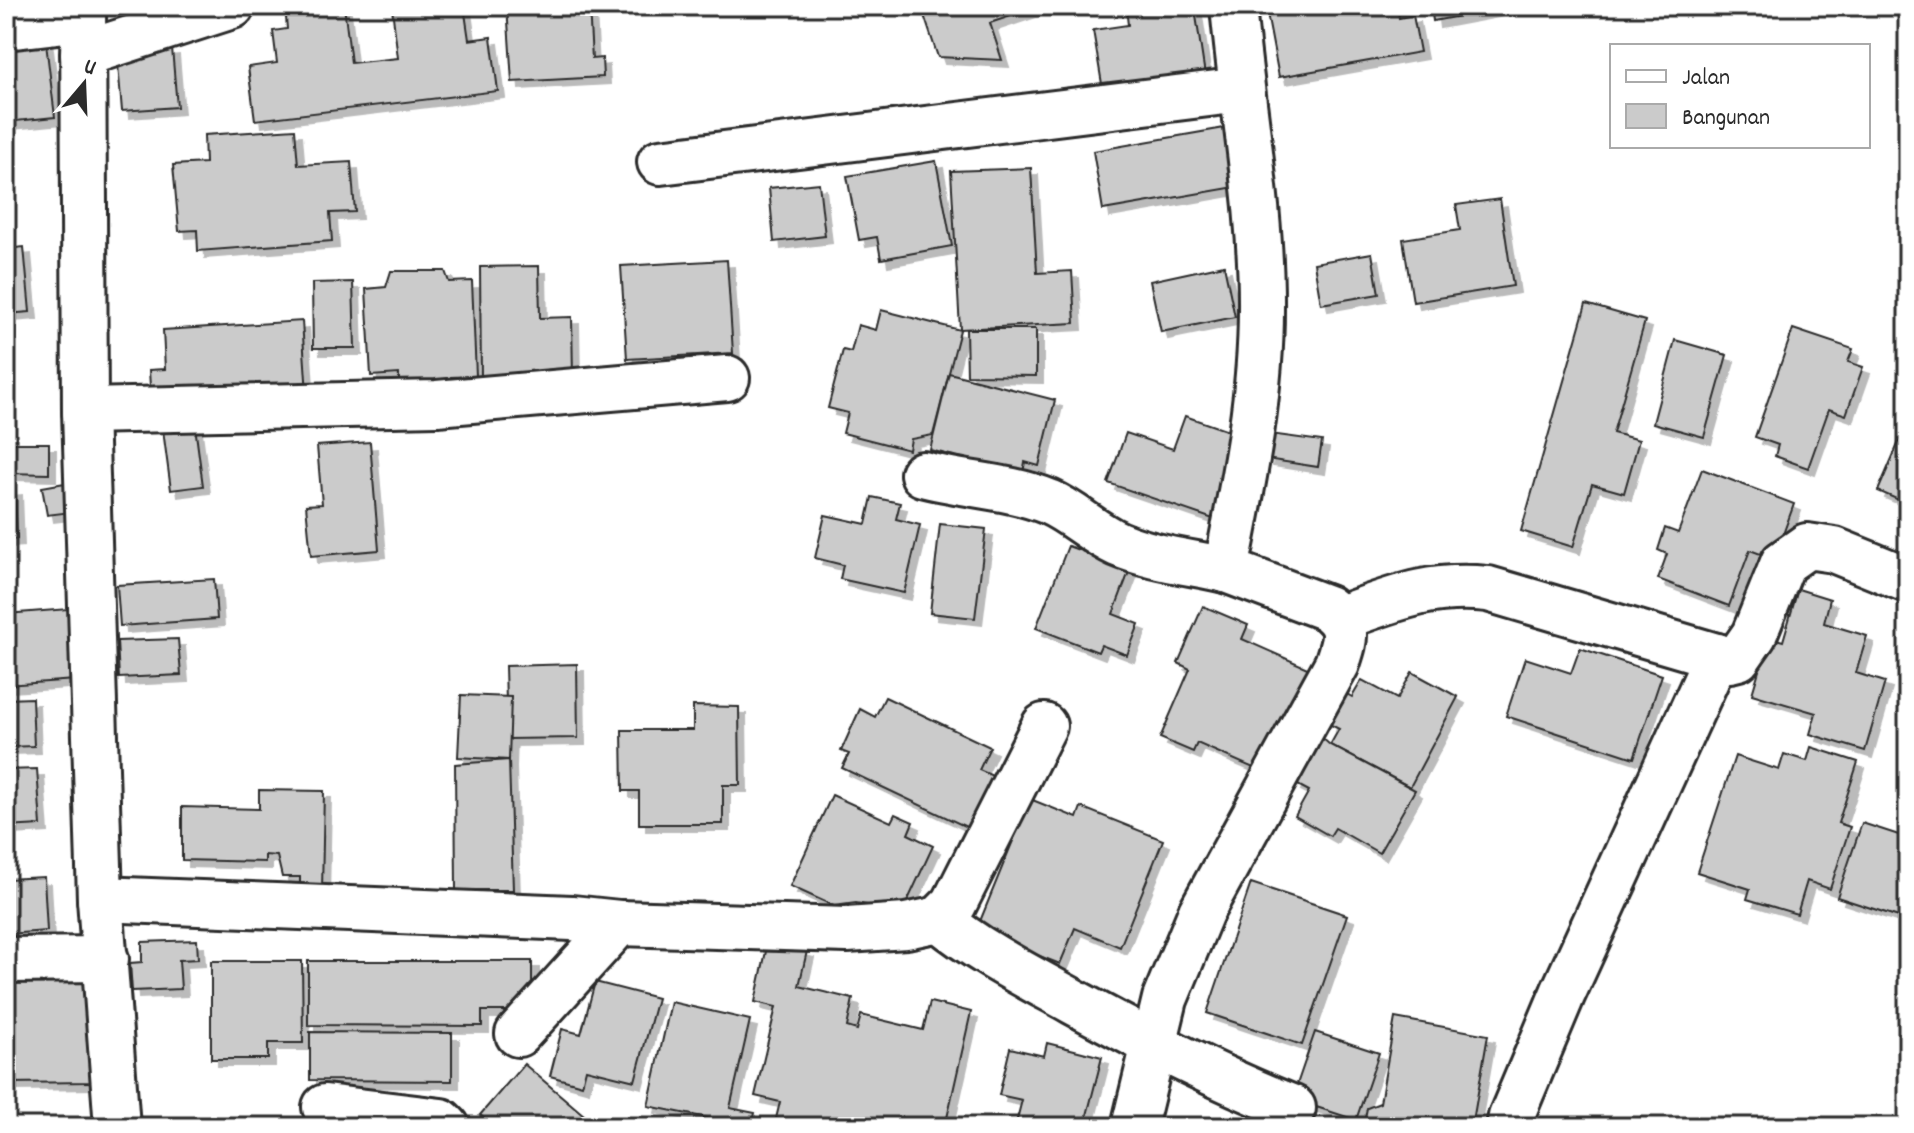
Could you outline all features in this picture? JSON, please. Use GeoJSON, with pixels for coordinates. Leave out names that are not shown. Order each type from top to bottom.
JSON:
{"type":"FeatureCollection","features":[{"type":"Feature","properties":{"kind":"street"},"geometry":{"type":"LineString","coordinates":[[6,27],[83,26],[232,6]]}},
{"type":"Feature","properties":{"kind":"street"},"geometry":{"type":"LineString","coordinates":[[1226,570],[1251,444],[1258,383],[1261,309],[1258,235],[1233,6]]}},
{"type":"Feature","properties":{"kind":"street"},"geometry":{"type":"LineString","coordinates":[[83,26],[85,411],[100,899],[117,1127]]}},
{"type":"Feature","properties":{"kind":"street"},"geometry":{"type":"LineString","coordinates":[[660,162],[1241,90]]}},
{"type":"Feature","properties":{"kind":"street"},"geometry":{"type":"LineString","coordinates":[[85,411],[437,403],[727,378]]}},
{"type":"Feature","properties":{"kind":"street"},"geometry":{"type":"LineString","coordinates":[[923,474],[1022,493],[1051,503],[1116,543],[1226,570],[1327,608],[1340,618],[1345,630],[1337,664],[1201,912],[1165,999],[1134,1127]]}},
{"type":"Feature","properties":{"kind":"street"},"geometry":{"type":"LineString","coordinates":[[1340,618],[1416,592],[1458,586],[1499,592],[1730,660],[1743,653],[1754,635],[1783,563],[1807,546],[1834,550],[1908,580]]}},
{"type":"Feature","properties":{"kind":"street"},"geometry":{"type":"LineString","coordinates":[[1509,1127],[1563,993],[1717,656]]}},
{"type":"Feature","properties":{"kind":"street"},"geometry":{"type":"LineString","coordinates":[[100,899],[572,918],[619,923],[847,930],[906,926],[939,919],[960,894],[1044,726]]}},
{"type":"Feature","properties":{"kind":"street"},"geometry":{"type":"LineString","coordinates":[[939,919],[970,944],[1152,1045],[1232,1084],[1293,1108]]}},
{"type":"Feature","properties":{"kind":"street"},"geometry":{"type":"LineString","coordinates":[[518,1034],[619,923]]}},
{"type":"Feature","properties":{"kind":"street"},"geometry":{"type":"LineString","coordinates":[[6,960],[106,959]]}},
{"type":"Feature","properties":{"kind":"street"},"geometry":{"type":"LineString","coordinates":[[325,1107],[442,1125]]}},
{"type":"Feature","properties":{"kind":"building"},"geometry":{"type":"Polygon","coordinates":[[[285,6],[344,6],[351,63],[398,58],[392,8],[464,6],[469,40],[491,37],[498,91],[255,120],[248,67],[277,63],[273,31],[287,29],[285,6]]]}},
{"type":"Feature","properties":{"kind":"building"},"geometry":{"type":"Polygon","coordinates":[[[507,6],[589,6],[592,59],[602,58],[603,77],[512,82],[507,6]]]}},
{"type":"Feature","properties":{"kind":"building"},"geometry":{"type":"Polygon","coordinates":[[[921,6],[1031,6],[1032,9],[990,23],[1002,60],[938,57],[921,6]]]}},
{"type":"Feature","properties":{"kind":"building"},"geometry":{"type":"Polygon","coordinates":[[[1167,6],[1168,13],[1195,9],[1205,75],[1103,90],[1093,30],[1128,25],[1126,8],[1167,6]]]}},
{"type":"Feature","properties":{"kind":"building"},"geometry":{"type":"Polygon","coordinates":[[[1397,6],[1399,18],[1413,15],[1420,52],[1279,77],[1266,8],[1397,6]]]}},
{"type":"Feature","properties":{"kind":"building"},"geometry":{"type":"Polygon","coordinates":[[[1431,6],[1513,6],[1433,21],[1431,6]]]}},
{"type":"Feature","properties":{"kind":"building"},"geometry":{"type":"Polygon","coordinates":[[[45,35],[55,117],[6,122],[6,39],[45,35]]]}},
{"type":"Feature","properties":{"kind":"building"},"geometry":{"type":"Polygon","coordinates":[[[172,48],[177,107],[122,111],[117,53],[172,48]]]}},
{"type":"Feature","properties":{"kind":"building"},"geometry":{"type":"Polygon","coordinates":[[[1236,126],[1247,185],[1103,210],[1093,151],[1236,126]]]}},
{"type":"Feature","properties":{"kind":"building"},"geometry":{"type":"Polygon","coordinates":[[[295,129],[298,165],[351,162],[355,212],[330,213],[332,241],[198,251],[197,230],[179,231],[173,165],[205,163],[204,135],[295,129]]]}},
{"type":"Feature","properties":{"kind":"building"},"geometry":{"type":"Polygon","coordinates":[[[936,161],[952,246],[881,259],[877,237],[859,240],[847,176],[936,161]]]}},
{"type":"Feature","properties":{"kind":"building"},"geometry":{"type":"Polygon","coordinates":[[[1031,168],[1037,273],[1072,271],[1075,323],[960,329],[951,171],[1031,168]]]}},
{"type":"Feature","properties":{"kind":"building"},"geometry":{"type":"Polygon","coordinates":[[[819,183],[825,236],[774,242],[769,188],[819,183]]]}},
{"type":"Feature","properties":{"kind":"building"},"geometry":{"type":"Polygon","coordinates":[[[1500,199],[1513,286],[1413,302],[1403,239],[1460,230],[1456,205],[1500,199]]]}},
{"type":"Feature","properties":{"kind":"building"},"geometry":{"type":"Polygon","coordinates":[[[24,247],[30,312],[6,314],[6,249],[24,247]]]}},
{"type":"Feature","properties":{"kind":"building"},"geometry":{"type":"Polygon","coordinates":[[[1372,253],[1379,294],[1321,304],[1314,263],[1372,253]]]}},
{"type":"Feature","properties":{"kind":"building"},"geometry":{"type":"Polygon","coordinates":[[[727,260],[733,353],[627,359],[621,266],[727,260]]]}},
{"type":"Feature","properties":{"kind":"building"},"geometry":{"type":"Polygon","coordinates":[[[1224,265],[1235,317],[1161,332],[1150,281],[1224,265]]]}},
{"type":"Feature","properties":{"kind":"building"},"geometry":{"type":"Polygon","coordinates":[[[539,266],[540,318],[572,317],[573,378],[481,379],[480,267],[539,266]]]}},
{"type":"Feature","properties":{"kind":"building"},"geometry":{"type":"Polygon","coordinates":[[[391,271],[445,271],[449,282],[472,281],[476,376],[451,377],[452,392],[399,394],[399,374],[371,376],[366,289],[386,287],[391,271]]]}},
{"type":"Feature","properties":{"kind":"building"},"geometry":{"type":"Polygon","coordinates":[[[353,282],[355,348],[313,348],[312,283],[353,282]]]}},
{"type":"Feature","properties":{"kind":"building"},"geometry":{"type":"Polygon","coordinates":[[[1586,304],[1645,321],[1613,433],[1639,440],[1624,493],[1592,484],[1573,547],[1521,531],[1586,304]]]}},
{"type":"Feature","properties":{"kind":"building"},"geometry":{"type":"Polygon","coordinates":[[[881,310],[960,330],[933,435],[911,439],[909,450],[843,433],[848,413],[828,408],[843,350],[851,352],[858,325],[876,330],[881,310]]]}},
{"type":"Feature","properties":{"kind":"building"},"geometry":{"type":"Polygon","coordinates":[[[302,321],[307,394],[151,404],[149,370],[165,369],[163,330],[302,321]]]}},
{"type":"Feature","properties":{"kind":"building"},"geometry":{"type":"Polygon","coordinates":[[[966,329],[1036,329],[1036,376],[967,375],[966,329]]]}},
{"type":"Feature","properties":{"kind":"building"},"geometry":{"type":"Polygon","coordinates":[[[1793,329],[1853,349],[1848,362],[1863,367],[1846,415],[1829,409],[1808,468],[1775,456],[1778,445],[1755,437],[1793,329]]]}},
{"type":"Feature","properties":{"kind":"building"},"geometry":{"type":"Polygon","coordinates":[[[1675,340],[1727,355],[1704,437],[1653,423],[1675,340]]]}},
{"type":"Feature","properties":{"kind":"building"},"geometry":{"type":"Polygon","coordinates":[[[949,373],[1055,400],[1039,466],[1025,462],[1023,473],[960,466],[962,458],[930,450],[949,373]]]}},
{"type":"Feature","properties":{"kind":"building"},"geometry":{"type":"Polygon","coordinates":[[[1185,416],[1246,437],[1216,520],[1108,483],[1126,433],[1173,449],[1185,416]]]}},
{"type":"Feature","properties":{"kind":"building"},"geometry":{"type":"Polygon","coordinates":[[[1908,421],[1908,485],[1901,501],[1878,491],[1908,421]]]}},
{"type":"Feature","properties":{"kind":"building"},"geometry":{"type":"Polygon","coordinates":[[[195,426],[203,486],[171,490],[163,430],[195,426]]]}},
{"type":"Feature","properties":{"kind":"building"},"geometry":{"type":"Polygon","coordinates":[[[1270,434],[1322,441],[1318,467],[1266,459],[1270,434]]]}},
{"type":"Feature","properties":{"kind":"building"},"geometry":{"type":"Polygon","coordinates":[[[370,442],[379,550],[311,556],[306,505],[322,504],[317,446],[370,442]]]}},
{"type":"Feature","properties":{"kind":"building"},"geometry":{"type":"Polygon","coordinates":[[[6,443],[49,443],[49,474],[6,473],[6,443]]]}},
{"type":"Feature","properties":{"kind":"building"},"geometry":{"type":"Polygon","coordinates":[[[1702,469],[1794,504],[1774,559],[1750,550],[1729,606],[1658,579],[1667,554],[1658,550],[1665,528],[1678,533],[1702,469]]]}},
{"type":"Feature","properties":{"kind":"building"},"geometry":{"type":"Polygon","coordinates":[[[76,481],[80,511],[47,515],[42,487],[76,481]]]}},
{"type":"Feature","properties":{"kind":"building"},"geometry":{"type":"Polygon","coordinates":[[[15,488],[17,539],[6,540],[6,489],[15,488]]]}},
{"type":"Feature","properties":{"kind":"building"},"geometry":{"type":"Polygon","coordinates":[[[872,497],[900,503],[896,519],[920,525],[904,593],[840,579],[843,565],[815,558],[825,515],[866,524],[872,497]]]}},
{"type":"Feature","properties":{"kind":"building"},"geometry":{"type":"Polygon","coordinates":[[[940,524],[986,529],[975,618],[930,613],[940,524]]]}},
{"type":"Feature","properties":{"kind":"building"},"geometry":{"type":"Polygon","coordinates":[[[1068,546],[1130,569],[1113,614],[1139,624],[1127,655],[1101,645],[1098,652],[1036,628],[1068,546]]]}},
{"type":"Feature","properties":{"kind":"building"},"geometry":{"type":"Polygon","coordinates":[[[214,579],[217,619],[120,626],[117,585],[214,579]]]}},
{"type":"Feature","properties":{"kind":"building"},"geometry":{"type":"Polygon","coordinates":[[[1798,589],[1830,599],[1824,623],[1867,636],[1856,673],[1885,682],[1865,751],[1810,734],[1816,713],[1752,694],[1769,637],[1783,641],[1798,589]]]}},
{"type":"Feature","properties":{"kind":"building"},"geometry":{"type":"Polygon","coordinates":[[[1203,606],[1248,625],[1242,639],[1312,670],[1267,774],[1197,743],[1193,752],[1160,738],[1190,669],[1178,663],[1203,606]]]}},
{"type":"Feature","properties":{"kind":"building"},"geometry":{"type":"Polygon","coordinates":[[[68,609],[75,680],[6,685],[6,614],[68,609]]]}},
{"type":"Feature","properties":{"kind":"building"},"geometry":{"type":"Polygon","coordinates":[[[178,639],[181,675],[119,678],[117,641],[178,639]]]}},
{"type":"Feature","properties":{"kind":"building"},"geometry":{"type":"Polygon","coordinates":[[[1580,648],[1662,675],[1634,758],[1506,716],[1525,658],[1571,673],[1580,648]]]}},
{"type":"Feature","properties":{"kind":"building"},"geometry":{"type":"Polygon","coordinates":[[[577,664],[578,738],[507,739],[505,666],[577,664]]]}},
{"type":"Feature","properties":{"kind":"building"},"geometry":{"type":"Polygon","coordinates":[[[1412,672],[1458,697],[1410,787],[1330,745],[1339,729],[1329,724],[1345,693],[1352,697],[1362,680],[1397,699],[1412,672]]]}},
{"type":"Feature","properties":{"kind":"building"},"geometry":{"type":"Polygon","coordinates":[[[461,695],[511,697],[509,760],[458,757],[461,695]]]}},
{"type":"Feature","properties":{"kind":"building"},"geometry":{"type":"Polygon","coordinates":[[[885,697],[990,747],[979,770],[1004,781],[979,833],[842,768],[849,754],[841,751],[860,709],[875,717],[885,697]]]}},
{"type":"Feature","properties":{"kind":"building"},"geometry":{"type":"Polygon","coordinates":[[[32,698],[34,746],[6,747],[6,699],[32,698]]]}},
{"type":"Feature","properties":{"kind":"building"},"geometry":{"type":"Polygon","coordinates":[[[693,706],[739,707],[740,785],[723,785],[723,824],[639,824],[639,791],[623,791],[622,730],[693,730],[693,706]]]}},
{"type":"Feature","properties":{"kind":"building"},"geometry":{"type":"Polygon","coordinates":[[[1321,737],[1330,745],[1415,790],[1379,853],[1335,828],[1330,836],[1295,816],[1309,791],[1294,783],[1321,737]]]}},
{"type":"Feature","properties":{"kind":"building"},"geometry":{"type":"Polygon","coordinates":[[[1811,747],[1858,762],[1838,823],[1850,827],[1830,889],[1807,881],[1797,914],[1747,899],[1750,889],[1697,872],[1735,756],[1779,770],[1784,754],[1807,761],[1811,747]]]}},
{"type":"Feature","properties":{"kind":"building"},"geometry":{"type":"Polygon","coordinates":[[[509,760],[513,890],[456,890],[455,764],[509,760]]]}},
{"type":"Feature","properties":{"kind":"building"},"geometry":{"type":"Polygon","coordinates":[[[37,769],[41,825],[6,827],[6,770],[37,769]]]}},
{"type":"Feature","properties":{"kind":"building"},"geometry":{"type":"Polygon","coordinates":[[[259,790],[324,791],[322,891],[300,890],[300,877],[282,877],[277,856],[265,855],[265,862],[182,860],[182,807],[259,809],[259,790]]]}},
{"type":"Feature","properties":{"kind":"building"},"geometry":{"type":"Polygon","coordinates":[[[832,795],[891,822],[895,814],[913,822],[908,834],[933,846],[903,911],[856,903],[834,906],[790,886],[832,795]]]}},
{"type":"Feature","properties":{"kind":"building"},"geometry":{"type":"Polygon","coordinates":[[[1030,799],[1077,818],[1081,807],[1163,840],[1120,947],[1075,928],[1060,964],[976,931],[1030,799]]]}},
{"type":"Feature","properties":{"kind":"building"},"geometry":{"type":"Polygon","coordinates":[[[1862,823],[1908,838],[1908,920],[1837,897],[1862,823]]]}},
{"type":"Feature","properties":{"kind":"building"},"geometry":{"type":"Polygon","coordinates":[[[44,877],[47,931],[6,934],[6,879],[44,877]]]}},
{"type":"Feature","properties":{"kind":"building"},"geometry":{"type":"Polygon","coordinates":[[[1251,883],[1347,915],[1302,1045],[1207,1013],[1251,883]]]}},
{"type":"Feature","properties":{"kind":"building"},"geometry":{"type":"Polygon","coordinates":[[[197,940],[198,959],[179,960],[181,989],[132,991],[130,963],[142,962],[142,942],[197,940]]]}},
{"type":"Feature","properties":{"kind":"building"},"geometry":{"type":"Polygon","coordinates":[[[768,942],[807,951],[799,986],[853,999],[847,1027],[857,1030],[861,1015],[923,1030],[930,1002],[971,1012],[945,1127],[774,1127],[780,1102],[755,1096],[776,1007],[755,1002],[768,942]]]}},
{"type":"Feature","properties":{"kind":"building"},"geometry":{"type":"Polygon","coordinates":[[[211,961],[302,961],[303,1043],[268,1043],[268,1059],[211,1059],[211,961]]]}},
{"type":"Feature","properties":{"kind":"building"},"geometry":{"type":"Polygon","coordinates":[[[308,961],[532,961],[532,1011],[482,1011],[482,1026],[308,1025],[308,961]]]}},
{"type":"Feature","properties":{"kind":"building"},"geometry":{"type":"Polygon","coordinates":[[[89,976],[92,1082],[6,1083],[6,978],[89,976]]]}},
{"type":"Feature","properties":{"kind":"building"},"geometry":{"type":"Polygon","coordinates":[[[595,982],[657,998],[635,1081],[586,1069],[582,1085],[550,1076],[562,1029],[581,1034],[595,982]]]}},
{"type":"Feature","properties":{"kind":"building"},"geometry":{"type":"Polygon","coordinates":[[[671,1002],[750,1020],[730,1108],[755,1113],[752,1127],[648,1106],[671,1002]]]}},
{"type":"Feature","properties":{"kind":"building"},"geometry":{"type":"Polygon","coordinates":[[[1395,1018],[1488,1035],[1472,1127],[1386,1127],[1364,1123],[1367,1108],[1380,1103],[1395,1018]]]}},
{"type":"Feature","properties":{"kind":"building"},"geometry":{"type":"Polygon","coordinates":[[[310,1032],[452,1033],[452,1081],[310,1080],[310,1032]]]}},
{"type":"Feature","properties":{"kind":"building"},"geometry":{"type":"Polygon","coordinates":[[[1315,1032],[1379,1053],[1356,1120],[1292,1099],[1315,1032]]]}},
{"type":"Feature","properties":{"kind":"building"},"geometry":{"type":"Polygon","coordinates":[[[1047,1043],[1102,1057],[1084,1127],[1015,1127],[1022,1100],[999,1095],[1010,1048],[1044,1056],[1047,1043]]]}},
{"type":"Feature","properties":{"kind":"building"},"geometry":{"type":"Polygon","coordinates":[[[524,1064],[598,1127],[494,1127],[480,1115],[524,1064]]]}}]}
